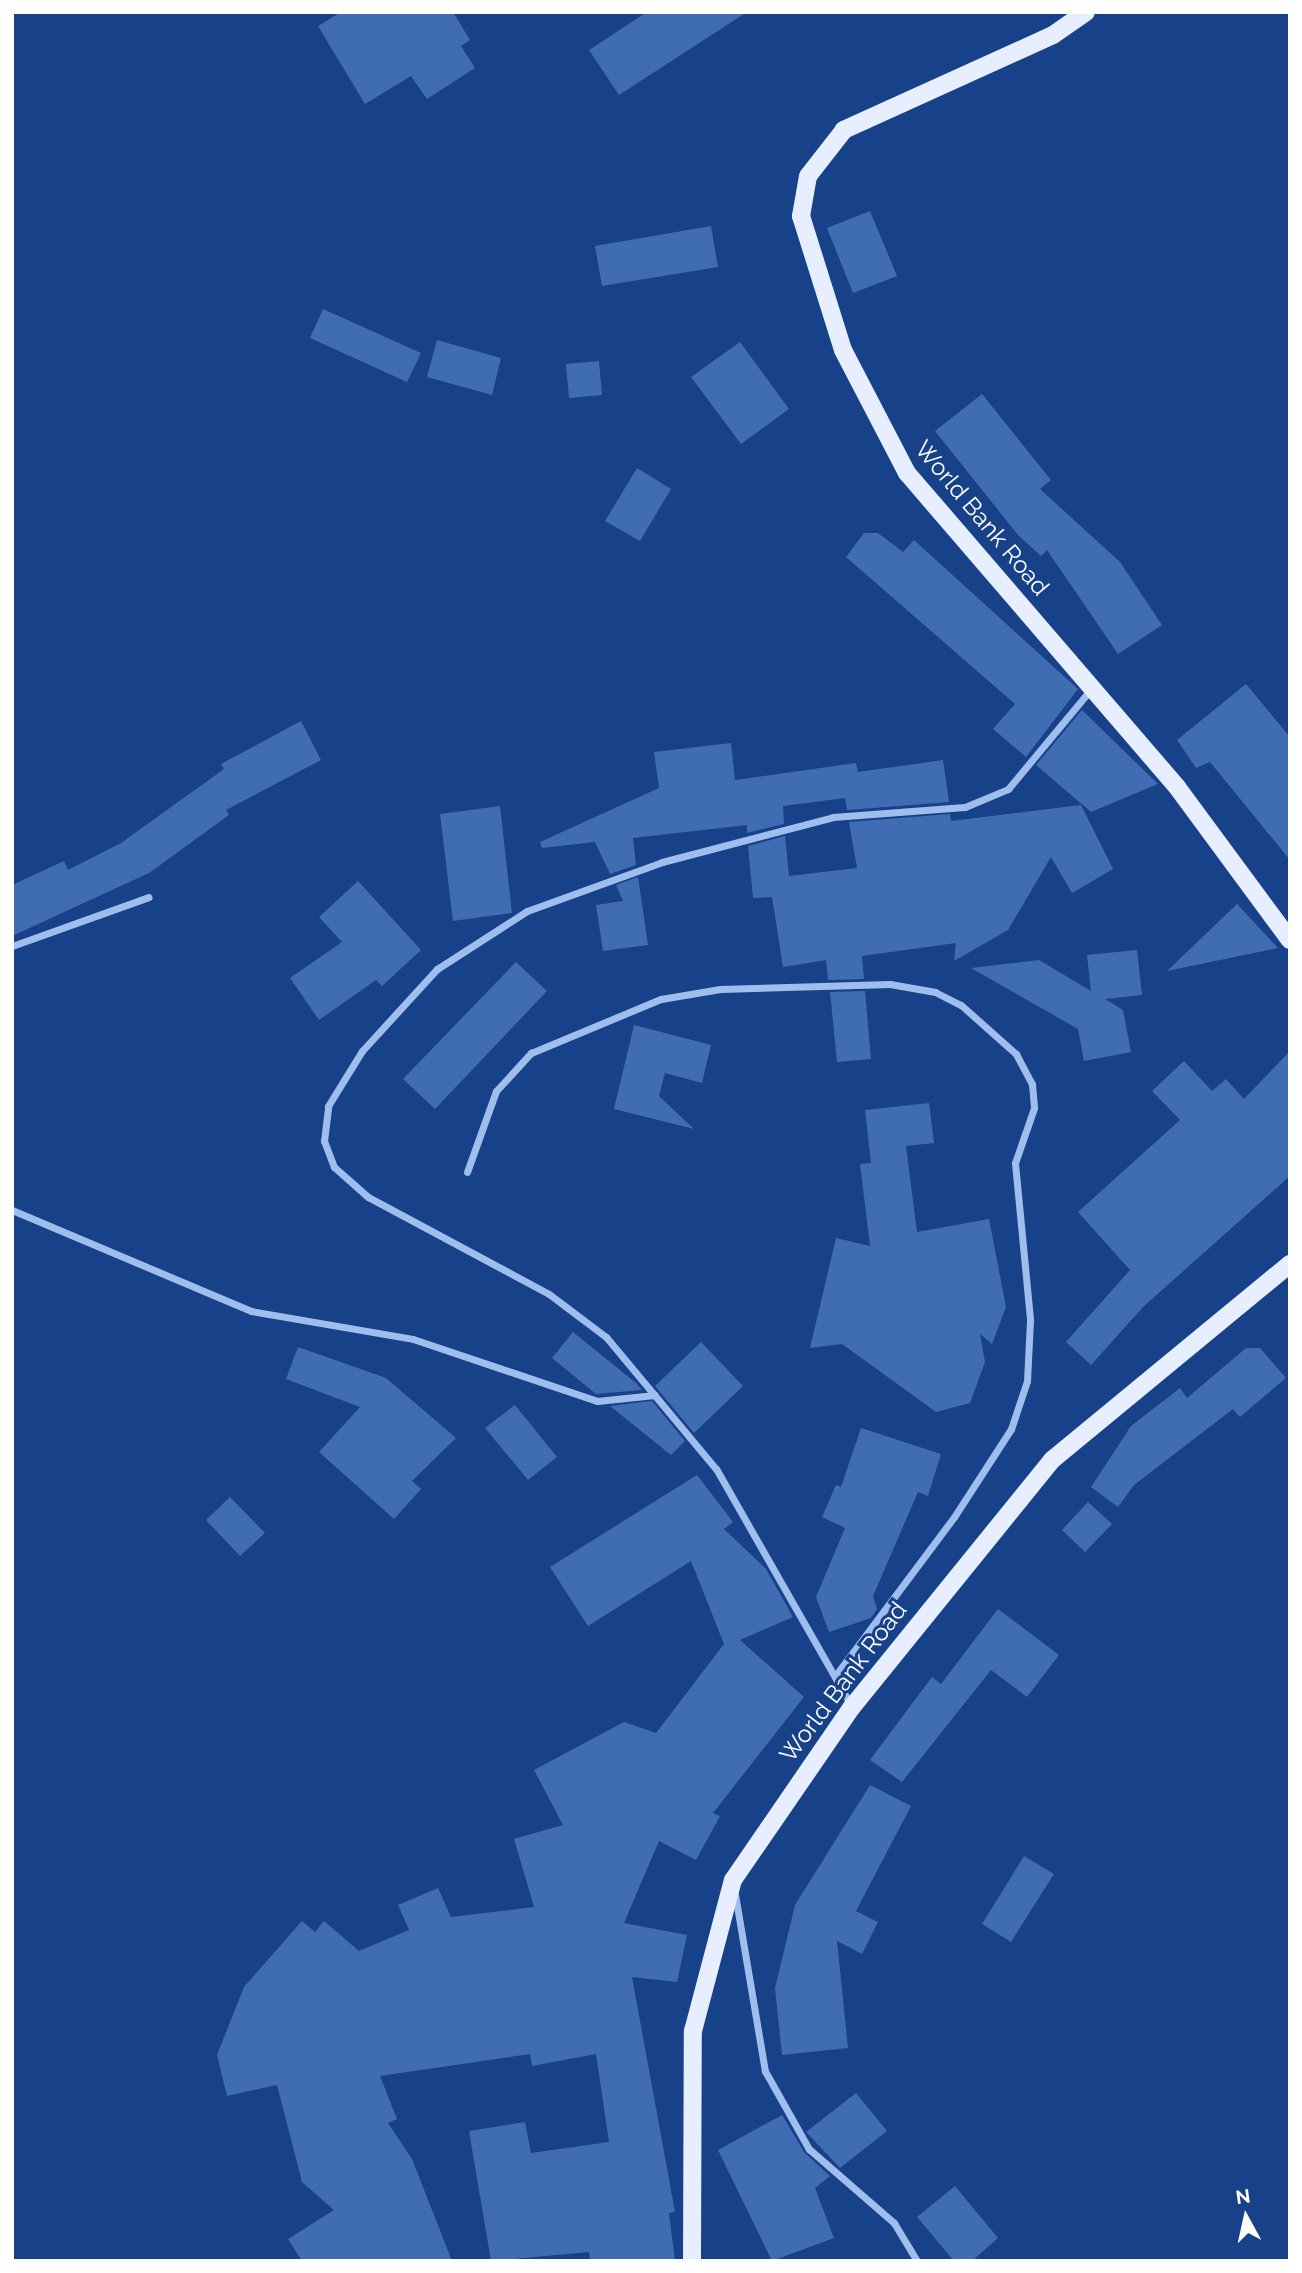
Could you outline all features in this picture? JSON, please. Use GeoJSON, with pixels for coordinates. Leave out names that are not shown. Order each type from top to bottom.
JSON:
{"type":"FeatureCollection","features":[{"type":"Feature","properties":{"kind":"main road","name":"World Bank Road"},"geometry":{"type":"LineString","coordinates":[[1086,12],[1053,35],[844,130],[808,176],[801,216],[843,350],[907,473],[1177,787],[1290,940]]}},
{"type":"Feature","properties":{"kind":"main road","name":"World Bank Road"},"geometry":{"type":"LineString","coordinates":[[692,2261],[693,2031],[705,1968],[733,1880],[852,1707],[1052,1460],[1290,1264]]}},
{"type":"Feature","properties":{"kind":"street"},"geometry":{"type":"LineString","coordinates":[[852,1707],[716,1469],[606,1337],[549,1294],[368,1196],[334,1167],[324,1142],[328,1106],[362,1051],[437,970],[527,911],[753,837],[833,817],[965,807],[1009,789],[1092,687]]}},
{"type":"Feature","properties":{"kind":"street"},"geometry":{"type":"LineString","coordinates":[[12,947],[149,897]]}},
{"type":"Feature","properties":{"kind":"street"},"geometry":{"type":"LineString","coordinates":[[467,1172],[496,1091],[531,1053],[661,999],[720,989],[890,984],[935,992],[961,1005],[1016,1054],[1032,1084],[1034,1108],[1015,1163],[1030,1320],[1027,1381],[1011,1429],[954,1517],[835,1676]]}},
{"type":"Feature","properties":{"kind":"street"},"geometry":{"type":"LineString","coordinates":[[12,1210],[251,1311],[413,1339],[597,1401],[654,1395]]}},
{"type":"Feature","properties":{"kind":"street"},"geometry":{"type":"LineString","coordinates":[[733,1880],[765,2071],[809,2149],[894,2223],[917,2261]]}},
{"type":"Feature","properties":{"kind":"building"},"geometry":{"type":"Polygon","coordinates":[[[341,12],[453,12],[470,40],[461,46],[475,68],[427,99],[411,76],[365,104],[318,26],[341,12]]]}},
{"type":"Feature","properties":{"kind":"building"},"geometry":{"type":"Polygon","coordinates":[[[647,12],[747,12],[619,95],[589,50],[647,12]]]}},
{"type":"Feature","properties":{"kind":"building"},"geometry":{"type":"Polygon","coordinates":[[[870,211],[897,276],[853,293],[827,228],[870,211]]]}},
{"type":"Feature","properties":{"kind":"building"},"geometry":{"type":"Polygon","coordinates":[[[711,226],[718,267],[602,286],[595,246],[711,226]]]}},
{"type":"Feature","properties":{"kind":"building"},"geometry":{"type":"Polygon","coordinates":[[[323,309],[421,353],[407,382],[310,338],[323,309]]]}},
{"type":"Feature","properties":{"kind":"building"},"geometry":{"type":"Polygon","coordinates":[[[437,340],[501,358],[492,395],[427,377],[437,340]]]}},
{"type":"Feature","properties":{"kind":"building"},"geometry":{"type":"Polygon","coordinates":[[[740,342],[789,409],[741,444],[691,377],[740,342]]]}},
{"type":"Feature","properties":{"kind":"building"},"geometry":{"type":"Polygon","coordinates":[[[599,361],[602,395],[569,398],[566,364],[599,361]]]}},
{"type":"Feature","properties":{"kind":"building"},"geometry":{"type":"Polygon","coordinates":[[[982,394],[1051,480],[1040,489],[1120,562],[1162,625],[1118,654],[1047,550],[1041,556],[1018,535],[935,431],[982,394]]]}},
{"type":"Feature","properties":{"kind":"building"},"geometry":{"type":"Polygon","coordinates":[[[637,468],[671,489],[640,541],[605,521],[637,468]]]}},
{"type":"Feature","properties":{"kind":"building"},"geometry":{"type":"Polygon","coordinates":[[[864,533],[878,533],[903,552],[914,540],[1078,689],[1026,757],[993,729],[1015,704],[846,557],[864,533]]]}},
{"type":"Feature","properties":{"kind":"building"},"geometry":{"type":"Polygon","coordinates":[[[1246,684],[1290,737],[1290,860],[1210,762],[1196,768],[1177,740],[1246,684]]]}},
{"type":"Feature","properties":{"kind":"building"},"geometry":{"type":"Polygon","coordinates":[[[1082,710],[1158,784],[1091,812],[1036,765],[1082,710]]]}},
{"type":"Feature","properties":{"kind":"building"},"geometry":{"type":"Polygon","coordinates":[[[301,721],[321,760],[226,810],[229,815],[149,873],[12,936],[12,885],[64,861],[68,870],[121,843],[224,769],[221,764],[301,721]]]}},
{"type":"Feature","properties":{"kind":"building"},"geometry":{"type":"Polygon","coordinates":[[[731,743],[735,780],[856,763],[858,772],[943,760],[949,802],[847,810],[845,798],[783,806],[784,824],[747,833],[747,825],[633,838],[636,865],[610,874],[595,842],[542,848],[540,842],[659,788],[654,752],[731,743]]]}},
{"type":"Feature","properties":{"kind":"building"},"geometry":{"type":"Polygon","coordinates":[[[1081,805],[1113,869],[1072,893],[1051,857],[1008,930],[954,961],[956,943],[862,956],[864,979],[828,980],[826,960],[783,967],[772,897],[753,898],[748,846],[785,836],[789,876],[857,868],[849,822],[950,814],[951,821],[1081,805]]]}},
{"type":"Feature","properties":{"kind":"building"},"geometry":{"type":"Polygon","coordinates":[[[500,806],[512,913],[453,921],[440,814],[500,806]]]}},
{"type":"Feature","properties":{"kind":"building"},"geometry":{"type":"Polygon","coordinates":[[[638,877],[648,945],[603,951],[596,905],[623,901],[616,885],[638,877]]]}},
{"type":"Feature","properties":{"kind":"building"},"geometry":{"type":"Polygon","coordinates":[[[358,881],[421,950],[382,986],[376,980],[319,1020],[290,978],[342,942],[319,917],[358,881]]]}},
{"type":"Feature","properties":{"kind":"building"},"geometry":{"type":"Polygon","coordinates":[[[1237,904],[1278,948],[1167,971],[1237,904]]]}},
{"type":"Feature","properties":{"kind":"building"},"geometry":{"type":"Polygon","coordinates":[[[1137,950],[1142,995],[1105,999],[1123,1010],[1131,1052],[1084,1061],[1078,1029],[971,968],[1039,960],[1091,991],[1087,955],[1137,950]]]}},
{"type":"Feature","properties":{"kind":"building"},"geometry":{"type":"Polygon","coordinates":[[[516,962],[547,991],[435,1109],[403,1079],[516,962]]]}},
{"type":"Feature","properties":{"kind":"building"},"geometry":{"type":"Polygon","coordinates":[[[865,991],[871,1059],[837,1062],[830,992],[865,991]]]}},
{"type":"Feature","properties":{"kind":"building"},"geometry":{"type":"Polygon","coordinates":[[[634,1025],[711,1045],[702,1083],[665,1073],[659,1096],[694,1129],[614,1109],[634,1025]]]}},
{"type":"Feature","properties":{"kind":"building"},"geometry":{"type":"Polygon","coordinates":[[[1290,1051],[1290,1176],[1143,1307],[1091,1365],[1066,1342],[1130,1270],[1078,1212],[1180,1120],[1152,1091],[1184,1061],[1212,1091],[1226,1079],[1244,1099],[1290,1051]]]}},
{"type":"Feature","properties":{"kind":"building"},"geometry":{"type":"Polygon","coordinates":[[[929,1103],[934,1143],[906,1146],[917,1232],[989,1219],[1006,1307],[992,1344],[980,1334],[985,1362],[970,1403],[936,1412],[842,1344],[810,1348],[836,1238],[870,1246],[860,1164],[871,1163],[865,1110],[929,1103]]]}},
{"type":"Feature","properties":{"kind":"building"},"geometry":{"type":"Polygon","coordinates":[[[573,1332],[642,1390],[596,1394],[552,1358],[573,1332]]]}},
{"type":"Feature","properties":{"kind":"building"},"geometry":{"type":"Polygon","coordinates":[[[701,1342],[743,1386],[694,1433],[655,1386],[701,1342]]]}},
{"type":"Feature","properties":{"kind":"building"},"geometry":{"type":"Polygon","coordinates":[[[298,1347],[386,1378],[456,1438],[412,1481],[421,1489],[394,1519],[319,1452],[360,1407],[286,1379],[298,1347]]]}},
{"type":"Feature","properties":{"kind":"building"},"geometry":{"type":"Polygon","coordinates":[[[1246,1348],[1260,1348],[1286,1378],[1240,1417],[1233,1409],[1134,1485],[1118,1507],[1091,1487],[1131,1426],[1180,1388],[1187,1398],[1246,1348]]]}},
{"type":"Feature","properties":{"kind":"building"},"geometry":{"type":"Polygon","coordinates":[[[652,1401],[685,1441],[671,1455],[610,1406],[652,1401]]]}},
{"type":"Feature","properties":{"kind":"building"},"geometry":{"type":"Polygon","coordinates":[[[515,1405],[557,1457],[528,1480],[485,1428],[515,1405]]]}},
{"type":"Feature","properties":{"kind":"building"},"geometry":{"type":"Polygon","coordinates":[[[861,1428],[941,1454],[928,1496],[918,1492],[873,1596],[877,1609],[871,1618],[829,1632],[816,1597],[845,1528],[822,1517],[836,1485],[841,1487],[861,1428]]]}},
{"type":"Feature","properties":{"kind":"building"},"geometry":{"type":"Polygon","coordinates":[[[697,1475],[733,1522],[724,1529],[766,1569],[793,1617],[740,1640],[804,1697],[713,1813],[720,1816],[696,1860],[659,1841],[624,1923],[687,1935],[677,1982],[632,1977],[675,2212],[669,2213],[675,2261],[590,2261],[589,2252],[491,2261],[469,2131],[525,2122],[531,2153],[609,2142],[596,2054],[532,2066],[530,2054],[380,2076],[397,2119],[388,2123],[412,2159],[452,2261],[302,2261],[288,2239],[334,2210],[302,2182],[277,2085],[227,2096],[217,2055],[244,1987],[302,1921],[315,1932],[324,1921],[359,1951],[409,1930],[398,1905],[438,1888],[451,1917],[534,1907],[514,1839],[563,1825],[534,1770],[624,1722],[656,1733],[724,1644],[691,1561],[588,1626],[550,1567],[697,1475]]]}},
{"type":"Feature","properties":{"kind":"building"},"geometry":{"type":"Polygon","coordinates":[[[230,1497],[265,1533],[240,1556],[206,1520],[230,1497]]]}},
{"type":"Feature","properties":{"kind":"building"},"geometry":{"type":"Polygon","coordinates":[[[1088,1502],[1112,1524],[1085,1552],[1062,1530],[1088,1502]]]}},
{"type":"Feature","properties":{"kind":"building"},"geometry":{"type":"Polygon","coordinates":[[[998,1609],[1059,1655],[1027,1697],[991,1670],[902,1782],[870,1760],[932,1677],[941,1684],[998,1609]]]}},
{"type":"Feature","properties":{"kind":"building"},"geometry":{"type":"Polygon","coordinates":[[[870,1785],[911,1806],[856,1911],[878,1922],[862,1954],[837,1941],[848,2048],[782,2055],[775,1988],[795,1905],[870,1785]]]}},
{"type":"Feature","properties":{"kind":"building"},"geometry":{"type":"Polygon","coordinates":[[[1024,1856],[1054,1874],[1011,1942],[982,1924],[1024,1856]]]}},
{"type":"Feature","properties":{"kind":"building"},"geometry":{"type":"Polygon","coordinates":[[[856,2093],[887,2131],[840,2168],[806,2132],[856,2093]]]}},
{"type":"Feature","properties":{"kind":"building"},"geometry":{"type":"Polygon","coordinates":[[[782,2115],[804,2152],[830,2176],[815,2188],[834,2238],[772,2261],[718,2150],[782,2115]]]}},
{"type":"Feature","properties":{"kind":"building"},"geometry":{"type":"Polygon","coordinates":[[[955,2186],[998,2238],[972,2261],[954,2261],[917,2217],[955,2186]]]}}]}
